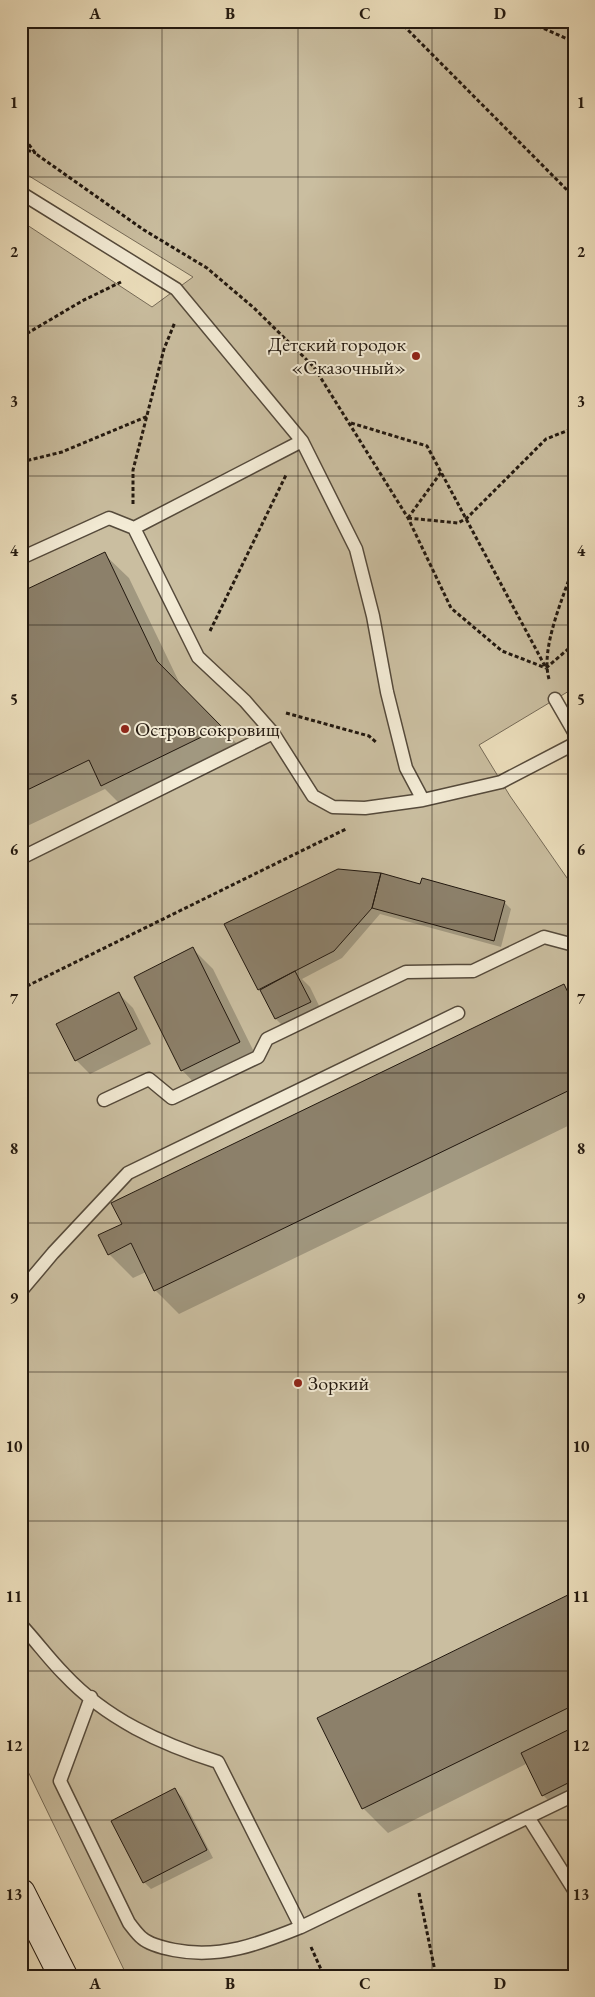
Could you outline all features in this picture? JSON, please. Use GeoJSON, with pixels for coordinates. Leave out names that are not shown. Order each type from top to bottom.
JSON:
{"type":"FeatureCollection","features":[{"type":"Feature","properties":{"kind":"street"},"geometry":{"type":"LineString","coordinates":[[21,1893],[63,1976]]}},
{"type":"Feature","properties":{"kind":"lane"},"geometry":{"type":"LineString","coordinates":[[21,193],[176,289],[302,441],[356,549],[374,616],[387,692],[406,768],[422,800]]}},
{"type":"Feature","properties":{"kind":"lane"},"geometry":{"type":"LineString","coordinates":[[134,528],[302,441]]}},
{"type":"Feature","properties":{"kind":"lane"},"geometry":{"type":"LineString","coordinates":[[21,558],[109,518],[134,528],[198,657],[245,701],[273,733],[313,796],[333,806],[365,808],[422,800],[501,782],[574,744]]}},
{"type":"Feature","properties":{"kind":"lane"},"geometry":{"type":"LineString","coordinates":[[555,699],[574,732]]}},
{"type":"Feature","properties":{"kind":"lane"},"geometry":{"type":"LineString","coordinates":[[21,858],[273,733]]}},
{"type":"Feature","properties":{"kind":"lane"},"geometry":{"type":"LineString","coordinates":[[104,1100],[149,1079],[172,1098],[258,1057],[267,1039],[406,972],[473,971],[544,937],[574,945]]}},
{"type":"Feature","properties":{"kind":"lane"},"geometry":{"type":"LineString","coordinates":[[21,1290],[128,1173],[458,1013]]}},
{"type":"Feature","properties":{"kind":"lane"},"geometry":{"type":"LineString","coordinates":[[21,1626],[65,1676],[112,1715],[152,1738],[218,1762],[301,1927]]}},
{"type":"Feature","properties":{"kind":"lane"},"geometry":{"type":"LineString","coordinates":[[91,1697],[60,1781],[129,1924],[143,1939],[164,1948],[192,1954],[228,1951],[260,1944],[301,1927],[574,1795]]}},
{"type":"Feature","properties":{"kind":"lane"},"geometry":{"type":"LineString","coordinates":[[528,1818],[574,1890]]}},
{"type":"Feature","properties":{"kind":"path"},"geometry":{"type":"LineString","coordinates":[[399,21],[574,197]]}},
{"type":"Feature","properties":{"kind":"path"},"geometry":{"type":"LineString","coordinates":[[518,21],[546,28],[574,42]]}},
{"type":"Feature","properties":{"kind":"path"},"geometry":{"type":"LineString","coordinates":[[543,21],[546,28]]}},
{"type":"Feature","properties":{"kind":"path"},"geometry":{"type":"LineString","coordinates":[[21,134],[36,154]]}},
{"type":"Feature","properties":{"kind":"path"},"geometry":{"type":"LineString","coordinates":[[21,148],[36,154],[144,230],[207,268],[254,308],[314,367],[408,518],[451,608],[502,651],[546,668]]}},
{"type":"Feature","properties":{"kind":"path"},"geometry":{"type":"LineString","coordinates":[[21,337],[82,301],[146,270]]}},
{"type":"Feature","properties":{"kind":"path"},"geometry":{"type":"LineString","coordinates":[[134,528],[133,470],[164,349],[184,299]]}},
{"type":"Feature","properties":{"kind":"path"},"geometry":{"type":"LineString","coordinates":[[21,462],[62,452],[148,416]]}},
{"type":"Feature","properties":{"kind":"path"},"geometry":{"type":"LineString","coordinates":[[350,423],[428,446],[546,668],[555,699]]}},
{"type":"Feature","properties":{"kind":"path"},"geometry":{"type":"LineString","coordinates":[[408,518],[458,523],[467,518],[546,439],[574,428]]}},
{"type":"Feature","properties":{"kind":"path"},"geometry":{"type":"LineString","coordinates":[[198,657],[302,441]]}},
{"type":"Feature","properties":{"kind":"path"},"geometry":{"type":"LineString","coordinates":[[408,518],[442,471]]}},
{"type":"Feature","properties":{"kind":"path"},"geometry":{"type":"LineString","coordinates":[[546,668],[553,631],[574,565]]}},
{"type":"Feature","properties":{"kind":"path"},"geometry":{"type":"LineString","coordinates":[[546,668],[574,644]]}},
{"type":"Feature","properties":{"kind":"path"},"geometry":{"type":"LineString","coordinates":[[245,701],[368,736],[406,768]]}},
{"type":"Feature","properties":{"kind":"path"},"geometry":{"type":"LineString","coordinates":[[21,989],[344,832],[365,808]]}},
{"type":"Feature","properties":{"kind":"path"},"geometry":{"type":"LineString","coordinates":[[414,1872],[436,1976]]}},
{"type":"Feature","properties":{"kind":"path"},"geometry":{"type":"LineString","coordinates":[[301,1927],[324,1976]]}},
{"type":"Feature","properties":{"kind":"shaded area"},"geometry":{"type":"Polygon","coordinates":[[[21,21],[574,21],[574,688],[479,745],[510,796],[574,888],[574,1976],[127,1976],[21,1757],[21,221],[152,307],[193,277],[21,171],[21,21]]]}},
{"type":"Feature","properties":{"kind":"building"},"geometry":{"type":"Polygon","coordinates":[[[105,552],[157,661],[222,727],[101,786],[89,760],[21,793],[21,619],[24,617],[21,611],[21,592],[105,552]]]}},
{"type":"Feature","properties":{"kind":"building"},"geometry":{"type":"Polygon","coordinates":[[[338,869],[381,873],[372,908],[334,951],[258,990],[224,924],[338,869]]]}},
{"type":"Feature","properties":{"kind":"building"},"geometry":{"type":"Polygon","coordinates":[[[381,873],[420,884],[422,878],[505,901],[494,941],[372,908],[381,873]]]}},
{"type":"Feature","properties":{"kind":"building"},"geometry":{"type":"Polygon","coordinates":[[[193,947],[240,1042],[181,1071],[134,977],[193,947]]]}},
{"type":"Feature","properties":{"kind":"building"},"geometry":{"type":"Polygon","coordinates":[[[295,971],[311,1002],[275,1019],[260,990],[295,971]]]}},
{"type":"Feature","properties":{"kind":"building"},"geometry":{"type":"Polygon","coordinates":[[[564,984],[574,1005],[574,1088],[154,1291],[131,1243],[108,1255],[98,1235],[122,1224],[111,1203],[564,984]]]}},
{"type":"Feature","properties":{"kind":"building"},"geometry":{"type":"Polygon","coordinates":[[[119,992],[137,1029],[75,1061],[56,1024],[119,992]]]}},
{"type":"Feature","properties":{"kind":"building"},"geometry":{"type":"Polygon","coordinates":[[[574,1592],[574,1705],[362,1809],[317,1718],[574,1592]]]}},
{"type":"Feature","properties":{"kind":"building"},"geometry":{"type":"Polygon","coordinates":[[[574,1727],[574,1780],[542,1796],[521,1753],[574,1727]]]}},
{"type":"Feature","properties":{"kind":"building"},"geometry":{"type":"Polygon","coordinates":[[[175,1788],[207,1850],[143,1883],[111,1821],[175,1788]]]}},
{"type":"Feature","properties":{"kind":"place","name":"Детский городок «Сказочный»"},"geometry":{"type":"Point","coordinates":[416,356]}},
{"type":"Feature","properties":{"kind":"place","name":"Остров сокровищ"},"geometry":{"type":"Point","coordinates":[125,729]}},
{"type":"Feature","properties":{"kind":"place","name":"Зоркий"},"geometry":{"type":"Point","coordinates":[298,1383]}}]}
